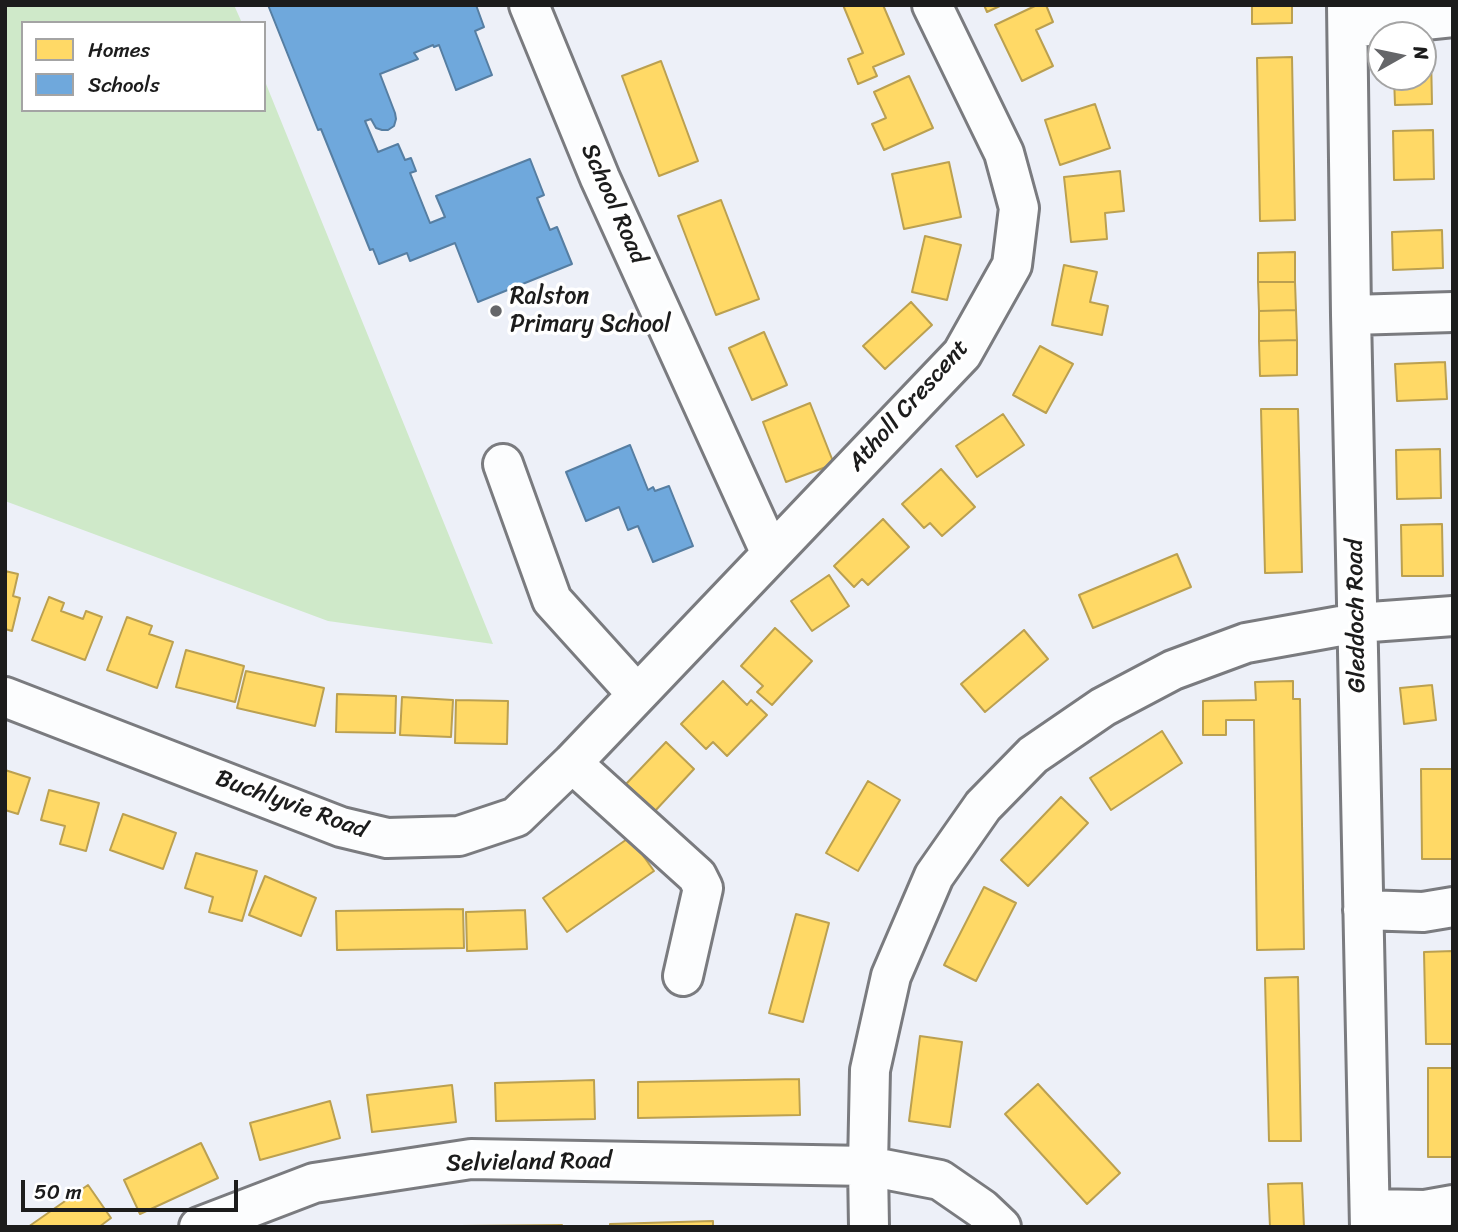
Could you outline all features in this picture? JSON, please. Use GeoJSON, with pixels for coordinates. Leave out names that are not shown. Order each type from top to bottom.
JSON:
{"type":"FeatureCollection","features":[{"type":"Feature","properties":{"kind":"street","name":"School Road"},"geometry":{"type":"LineString","coordinates":[[529,5],[600,178],[771,554]]}},
{"type":"Feature","properties":{"kind":"street","name":"Atholl Crescent"},"geometry":{"type":"LineString","coordinates":[[771,554],[962,354],[1012,265],[1019,208],[1004,153],[932,5]]}},
{"type":"Feature","properties":{"kind":"street"},"geometry":{"type":"LineString","coordinates":[[1348,16],[1453,17]]}},
{"type":"Feature","properties":{"kind":"street","name":"Gleddoch Road"},"geometry":{"type":"LineString","coordinates":[[1348,16],[1351,315],[1370,1218]]}},
{"type":"Feature","properties":{"kind":"street"},"geometry":{"type":"LineString","coordinates":[[1351,315],[1453,312]]}},
{"type":"Feature","properties":{"kind":"street"},"geometry":{"type":"LineString","coordinates":[[503,464],[552,600],[637,694]]}},
{"type":"Feature","properties":{"kind":"street","name":"Buchlyvie Road"},"geometry":{"type":"LineString","coordinates":[[5,697],[341,827],[387,838],[459,836],[516,817],[572,763],[771,554]]}},
{"type":"Feature","properties":{"kind":"street"},"geometry":{"type":"LineString","coordinates":[[869,1227],[870,1070],[891,976],[933,876],[982,806],[1032,755],[1103,707],[1172,670],[1246,643],[1357,623],[1453,616]]}},
{"type":"Feature","properties":{"kind":"street"},"geometry":{"type":"LineString","coordinates":[[572,763],[697,876],[703,888],[683,976]]}},
{"type":"Feature","properties":{"kind":"street"},"geometry":{"type":"LineString","coordinates":[[1363,910],[1423,912],[1453,907]]}},
{"type":"Feature","properties":{"kind":"street","name":"Selvieland Road"},"geometry":{"type":"LineString","coordinates":[[199,1227],[314,1183],[471,1159],[868,1166],[940,1180],[982,1209],[1001,1227]]}},
{"type":"Feature","properties":{"kind":"street"},"geometry":{"type":"LineString","coordinates":[[1370,1218],[1453,1205]]}},
{"type":"Feature","properties":{"kind":"green space"},"geometry":{"type":"Polygon","coordinates":[[[5,5],[234,5],[241,21],[21,21],[21,112],[266,112],[266,84],[493,644],[328,621],[5,501],[5,5]]]}},
{"type":"Feature","properties":{"kind":"building: Homes"},"geometry":{"type":"Polygon","coordinates":[[[843,5],[883,5],[904,54],[873,67],[877,76],[858,84],[848,59],[863,53],[843,5]]]}},
{"type":"Feature","properties":{"kind":"building: Homes"},"geometry":{"type":"Polygon","coordinates":[[[984,5],[1002,5],[987,12],[984,5]]]}},
{"type":"Feature","properties":{"kind":"building: Homes"},"geometry":{"type":"Polygon","coordinates":[[[1037,5],[1046,5],[1053,22],[1036,30],[1053,66],[1022,81],[995,25],[1037,5]]]}},
{"type":"Feature","properties":{"kind":"building: Homes"},"geometry":{"type":"Polygon","coordinates":[[[1252,5],[1292,5],[1292,23],[1252,24],[1252,5]]]}},
{"type":"Feature","properties":{"kind":"building: Homes"},"geometry":{"type":"Polygon","coordinates":[[[1292,57],[1295,220],[1260,221],[1257,58],[1292,57]]]}},
{"type":"Feature","properties":{"kind":"building: Homes"},"geometry":{"type":"Polygon","coordinates":[[[661,61],[698,161],[659,176],[622,76],[661,61]]]}},
{"type":"Feature","properties":{"kind":"building: Homes"},"geometry":{"type":"Polygon","coordinates":[[[909,76],[933,128],[884,150],[872,124],[886,118],[874,92],[909,76]]]}},
{"type":"Feature","properties":{"kind":"building: Homes"},"geometry":{"type":"Polygon","coordinates":[[[1394,91],[1432,91],[1432,104],[1395,105],[1394,91]]]}},
{"type":"Feature","properties":{"kind":"building: Homes"},"geometry":{"type":"Polygon","coordinates":[[[1095,104],[1110,148],[1060,165],[1045,120],[1095,104]]]}},
{"type":"Feature","properties":{"kind":"building: Homes"},"geometry":{"type":"Polygon","coordinates":[[[1433,130],[1434,179],[1394,180],[1393,131],[1433,130]]]}},
{"type":"Feature","properties":{"kind":"building: Homes"},"geometry":{"type":"Polygon","coordinates":[[[949,162],[961,217],[904,229],[892,174],[949,162]]]}},
{"type":"Feature","properties":{"kind":"building: Homes"},"geometry":{"type":"Polygon","coordinates":[[[1120,171],[1124,211],[1105,213],[1107,239],[1071,242],[1064,177],[1120,171]]]}},
{"type":"Feature","properties":{"kind":"building: Homes"},"geometry":{"type":"Polygon","coordinates":[[[721,200],[759,299],[716,315],[678,216],[721,200]]]}},
{"type":"Feature","properties":{"kind":"building: Homes"},"geometry":{"type":"Polygon","coordinates":[[[1442,230],[1443,268],[1393,270],[1392,232],[1442,230]]]}},
{"type":"Feature","properties":{"kind":"building: Homes"},"geometry":{"type":"Polygon","coordinates":[[[925,236],[961,245],[947,300],[912,292],[925,236]]]}},
{"type":"Feature","properties":{"kind":"building: Homes"},"geometry":{"type":"Polygon","coordinates":[[[1295,252],[1295,282],[1258,282],[1258,253],[1295,252]]]}},
{"type":"Feature","properties":{"kind":"building: Homes"},"geometry":{"type":"Polygon","coordinates":[[[1064,265],[1097,272],[1090,302],[1108,306],[1102,335],[1052,325],[1064,265]]]}},
{"type":"Feature","properties":{"kind":"building: Homes"},"geometry":{"type":"Polygon","coordinates":[[[1258,282],[1295,282],[1296,310],[1259,311],[1258,282]]]}},
{"type":"Feature","properties":{"kind":"building: Homes"},"geometry":{"type":"Polygon","coordinates":[[[911,302],[932,325],[885,369],[863,346],[911,302]]]}},
{"type":"Feature","properties":{"kind":"building: Homes"},"geometry":{"type":"Polygon","coordinates":[[[1296,310],[1297,340],[1259,341],[1259,311],[1296,310]]]}},
{"type":"Feature","properties":{"kind":"building: Homes"},"geometry":{"type":"Polygon","coordinates":[[[764,332],[787,385],[752,400],[729,348],[764,332]]]}},
{"type":"Feature","properties":{"kind":"building: Homes"},"geometry":{"type":"Polygon","coordinates":[[[1297,340],[1297,375],[1260,376],[1259,341],[1297,340]]]}},
{"type":"Feature","properties":{"kind":"building: Homes"},"geometry":{"type":"Polygon","coordinates":[[[1040,346],[1073,364],[1046,413],[1013,395],[1040,346]]]}},
{"type":"Feature","properties":{"kind":"building: Homes"},"geometry":{"type":"Polygon","coordinates":[[[1445,362],[1447,399],[1397,401],[1395,364],[1445,362]]]}},
{"type":"Feature","properties":{"kind":"building: Homes"},"geometry":{"type":"Polygon","coordinates":[[[810,403],[834,464],[786,482],[763,422],[810,403]]]}},
{"type":"Feature","properties":{"kind":"building: Homes"},"geometry":{"type":"Polygon","coordinates":[[[1261,409],[1298,409],[1302,572],[1265,573],[1261,409]]]}},
{"type":"Feature","properties":{"kind":"building: Homes"},"geometry":{"type":"Polygon","coordinates":[[[1003,414],[1024,445],[977,477],[956,446],[1003,414]]]}},
{"type":"Feature","properties":{"kind":"building: Homes"},"geometry":{"type":"Polygon","coordinates":[[[1440,449],[1441,498],[1397,499],[1396,450],[1440,449]]]}},
{"type":"Feature","properties":{"kind":"building: Homes"},"geometry":{"type":"Polygon","coordinates":[[[941,469],[975,507],[942,536],[930,523],[924,528],[902,504],[941,469]]]}},
{"type":"Feature","properties":{"kind":"building: Homes"},"geometry":{"type":"Polygon","coordinates":[[[883,519],[909,547],[868,585],[862,579],[854,587],[834,566],[883,519]]]}},
{"type":"Feature","properties":{"kind":"building: Homes"},"geometry":{"type":"Polygon","coordinates":[[[1442,524],[1443,576],[1402,576],[1401,525],[1442,524]]]}},
{"type":"Feature","properties":{"kind":"building: Homes"},"geometry":{"type":"Polygon","coordinates":[[[1177,554],[1191,587],[1093,628],[1079,595],[1177,554]]]}},
{"type":"Feature","properties":{"kind":"building: Homes"},"geometry":{"type":"Polygon","coordinates":[[[5,571],[18,574],[13,596],[20,598],[12,631],[5,629],[5,571]]]}},
{"type":"Feature","properties":{"kind":"building: Homes"},"geometry":{"type":"Polygon","coordinates":[[[829,575],[849,606],[812,631],[791,601],[829,575]]]}},
{"type":"Feature","properties":{"kind":"building: Homes"},"geometry":{"type":"Polygon","coordinates":[[[49,597],[64,603],[61,611],[83,619],[86,611],[102,617],[85,660],[32,640],[49,597]]]}},
{"type":"Feature","properties":{"kind":"building: Homes"},"geometry":{"type":"Polygon","coordinates":[[[127,617],[152,626],[149,634],[173,642],[157,688],[107,670],[127,617]]]}},
{"type":"Feature","properties":{"kind":"building: Homes"},"geometry":{"type":"Polygon","coordinates":[[[775,628],[812,661],[772,705],[757,692],[763,686],[741,666],[775,628]]]}},
{"type":"Feature","properties":{"kind":"building: Homes"},"geometry":{"type":"Polygon","coordinates":[[[1024,630],[1048,659],[985,712],[961,684],[1024,630]]]}},
{"type":"Feature","properties":{"kind":"building: Homes"},"geometry":{"type":"Polygon","coordinates":[[[186,650],[244,666],[235,702],[176,687],[186,650]]]}},
{"type":"Feature","properties":{"kind":"building: Homes"},"geometry":{"type":"Polygon","coordinates":[[[246,671],[324,688],[315,726],[237,708],[246,671]]]}},
{"type":"Feature","properties":{"kind":"building: Homes"},"geometry":{"type":"Polygon","coordinates":[[[723,681],[747,705],[751,700],[767,715],[727,756],[713,742],[706,749],[681,724],[723,681]]]}},
{"type":"Feature","properties":{"kind":"building: Homes"},"geometry":{"type":"Polygon","coordinates":[[[1293,681],[1293,699],[1300,699],[1304,949],[1257,950],[1254,720],[1226,720],[1226,735],[1203,735],[1203,701],[1256,700],[1255,682],[1293,681]]]}},
{"type":"Feature","properties":{"kind":"building: Homes"},"geometry":{"type":"Polygon","coordinates":[[[1432,685],[1436,720],[1404,724],[1400,688],[1432,685]]]}},
{"type":"Feature","properties":{"kind":"building: Homes"},"geometry":{"type":"Polygon","coordinates":[[[337,694],[396,696],[395,733],[336,732],[337,694]]]}},
{"type":"Feature","properties":{"kind":"building: Homes"},"geometry":{"type":"Polygon","coordinates":[[[402,697],[453,700],[451,737],[400,735],[402,697]]]}},
{"type":"Feature","properties":{"kind":"building: Homes"},"geometry":{"type":"Polygon","coordinates":[[[456,700],[508,701],[507,744],[455,743],[456,700]]]}},
{"type":"Feature","properties":{"kind":"building: Homes"},"geometry":{"type":"Polygon","coordinates":[[[1162,731],[1182,763],[1111,810],[1090,778],[1162,731]]]}},
{"type":"Feature","properties":{"kind":"building: Homes"},"geometry":{"type":"Polygon","coordinates":[[[666,742],[694,769],[655,811],[626,784],[666,742]]]}},
{"type":"Feature","properties":{"kind":"building: Homes"},"geometry":{"type":"Polygon","coordinates":[[[1421,769],[1453,769],[1453,859],[1422,859],[1421,769]]]}},
{"type":"Feature","properties":{"kind":"building: Homes"},"geometry":{"type":"Polygon","coordinates":[[[5,770],[30,778],[18,814],[5,810],[5,770]]]}},
{"type":"Feature","properties":{"kind":"building: Homes"},"geometry":{"type":"Polygon","coordinates":[[[868,781],[900,800],[858,871],[826,853],[868,781]]]}},
{"type":"Feature","properties":{"kind":"building: Homes"},"geometry":{"type":"Polygon","coordinates":[[[49,790],[99,803],[86,851],[60,844],[65,826],[41,820],[49,790]]]}},
{"type":"Feature","properties":{"kind":"building: Homes"},"geometry":{"type":"Polygon","coordinates":[[[1061,797],[1088,823],[1028,886],[1001,860],[1061,797]]]}},
{"type":"Feature","properties":{"kind":"building: Homes"},"geometry":{"type":"Polygon","coordinates":[[[123,814],[176,833],[163,869],[110,850],[123,814]]]}},
{"type":"Feature","properties":{"kind":"building: Homes"},"geometry":{"type":"Polygon","coordinates":[[[630,837],[654,871],[567,932],[543,898],[630,837]]]}},
{"type":"Feature","properties":{"kind":"building: Homes"},"geometry":{"type":"Polygon","coordinates":[[[196,853],[257,871],[242,921],[209,912],[213,897],[185,888],[196,853]]]}},
{"type":"Feature","properties":{"kind":"building: Homes"},"geometry":{"type":"Polygon","coordinates":[[[265,876],[316,898],[301,936],[249,915],[265,876]]]}},
{"type":"Feature","properties":{"kind":"building: Homes"},"geometry":{"type":"Polygon","coordinates":[[[984,887],[1016,903],[976,981],[944,965],[984,887]]]}},
{"type":"Feature","properties":{"kind":"building: Homes"},"geometry":{"type":"Polygon","coordinates":[[[463,909],[464,948],[337,950],[336,911],[463,909]]]}},
{"type":"Feature","properties":{"kind":"building: Homes"},"geometry":{"type":"Polygon","coordinates":[[[525,910],[527,949],[467,951],[466,912],[525,910]]]}},
{"type":"Feature","properties":{"kind":"building: Homes"},"geometry":{"type":"Polygon","coordinates":[[[796,914],[829,923],[803,1022],[769,1013],[796,914]]]}},
{"type":"Feature","properties":{"kind":"building: Homes"},"geometry":{"type":"Polygon","coordinates":[[[1453,951],[1453,1044],[1426,1044],[1424,952],[1453,951]]]}},
{"type":"Feature","properties":{"kind":"building: Homes"},"geometry":{"type":"Polygon","coordinates":[[[1298,977],[1301,1141],[1269,1141],[1265,978],[1298,977]]]}},
{"type":"Feature","properties":{"kind":"building: Homes"},"geometry":{"type":"Polygon","coordinates":[[[920,1036],[962,1042],[950,1127],[909,1121],[920,1036]]]}},
{"type":"Feature","properties":{"kind":"building: Homes"},"geometry":{"type":"Polygon","coordinates":[[[1428,1068],[1453,1068],[1453,1157],[1428,1157],[1428,1068]]]}},
{"type":"Feature","properties":{"kind":"building: Homes"},"geometry":{"type":"Polygon","coordinates":[[[799,1079],[800,1115],[638,1118],[638,1082],[799,1079]]]}},
{"type":"Feature","properties":{"kind":"building: Homes"},"geometry":{"type":"Polygon","coordinates":[[[594,1080],[595,1119],[496,1121],[495,1083],[594,1080]]]}},
{"type":"Feature","properties":{"kind":"building: Homes"},"geometry":{"type":"Polygon","coordinates":[[[1038,1084],[1120,1173],[1087,1204],[1005,1114],[1038,1084]]]}},
{"type":"Feature","properties":{"kind":"building: Homes"},"geometry":{"type":"Polygon","coordinates":[[[452,1085],[456,1122],[372,1132],[367,1095],[452,1085]]]}},
{"type":"Feature","properties":{"kind":"building: Homes"},"geometry":{"type":"Polygon","coordinates":[[[330,1101],[340,1138],[260,1160],[250,1123],[330,1101]]]}},
{"type":"Feature","properties":{"kind":"building: Homes"},"geometry":{"type":"Polygon","coordinates":[[[201,1143],[218,1178],[140,1214],[124,1180],[201,1143]]]}},
{"type":"Feature","properties":{"kind":"building: Homes"},"geometry":{"type":"Polygon","coordinates":[[[1302,1183],[1304,1227],[1270,1227],[1268,1184],[1302,1183]]]}},
{"type":"Feature","properties":{"kind":"building: Homes"},"geometry":{"type":"Polygon","coordinates":[[[88,1185],[111,1218],[99,1227],[28,1227],[88,1185]]]}},
{"type":"Feature","properties":{"kind":"building: Homes"},"geometry":{"type":"Polygon","coordinates":[[[713,1221],[713,1227],[610,1227],[610,1224],[713,1221]]]}},
{"type":"Feature","properties":{"kind":"building: Homes"},"geometry":{"type":"Polygon","coordinates":[[[460,1226],[562,1227],[460,1227],[460,1226]]]}},
{"type":"Feature","properties":{"kind":"building: Schools"},"geometry":{"type":"Polygon","coordinates":[[[268,5],[476,5],[484,27],[475,31],[492,75],[456,90],[439,45],[433,45],[414,53],[418,59],[380,74],[395,113],[394,126],[382,130],[376,128],[371,119],[365,121],[378,152],[398,144],[405,160],[411,158],[416,171],[410,173],[430,223],[445,217],[436,196],[530,159],[544,195],[537,198],[550,230],[557,227],[572,264],[478,302],[455,243],[410,261],[407,253],[379,264],[373,249],[370,250],[321,129],[318,130],[268,5]]]}},
{"type":"Feature","properties":{"kind":"building: Schools"},"geometry":{"type":"Polygon","coordinates":[[[630,445],[648,490],[653,487],[655,491],[669,486],[693,546],[653,562],[638,526],[628,530],[619,507],[586,521],[566,472],[630,445]]]}},
{"type":"Feature","properties":{"kind":"place","name":"Ralston Primary School"},"geometry":{"type":"Point","coordinates":[496,311]}}]}
